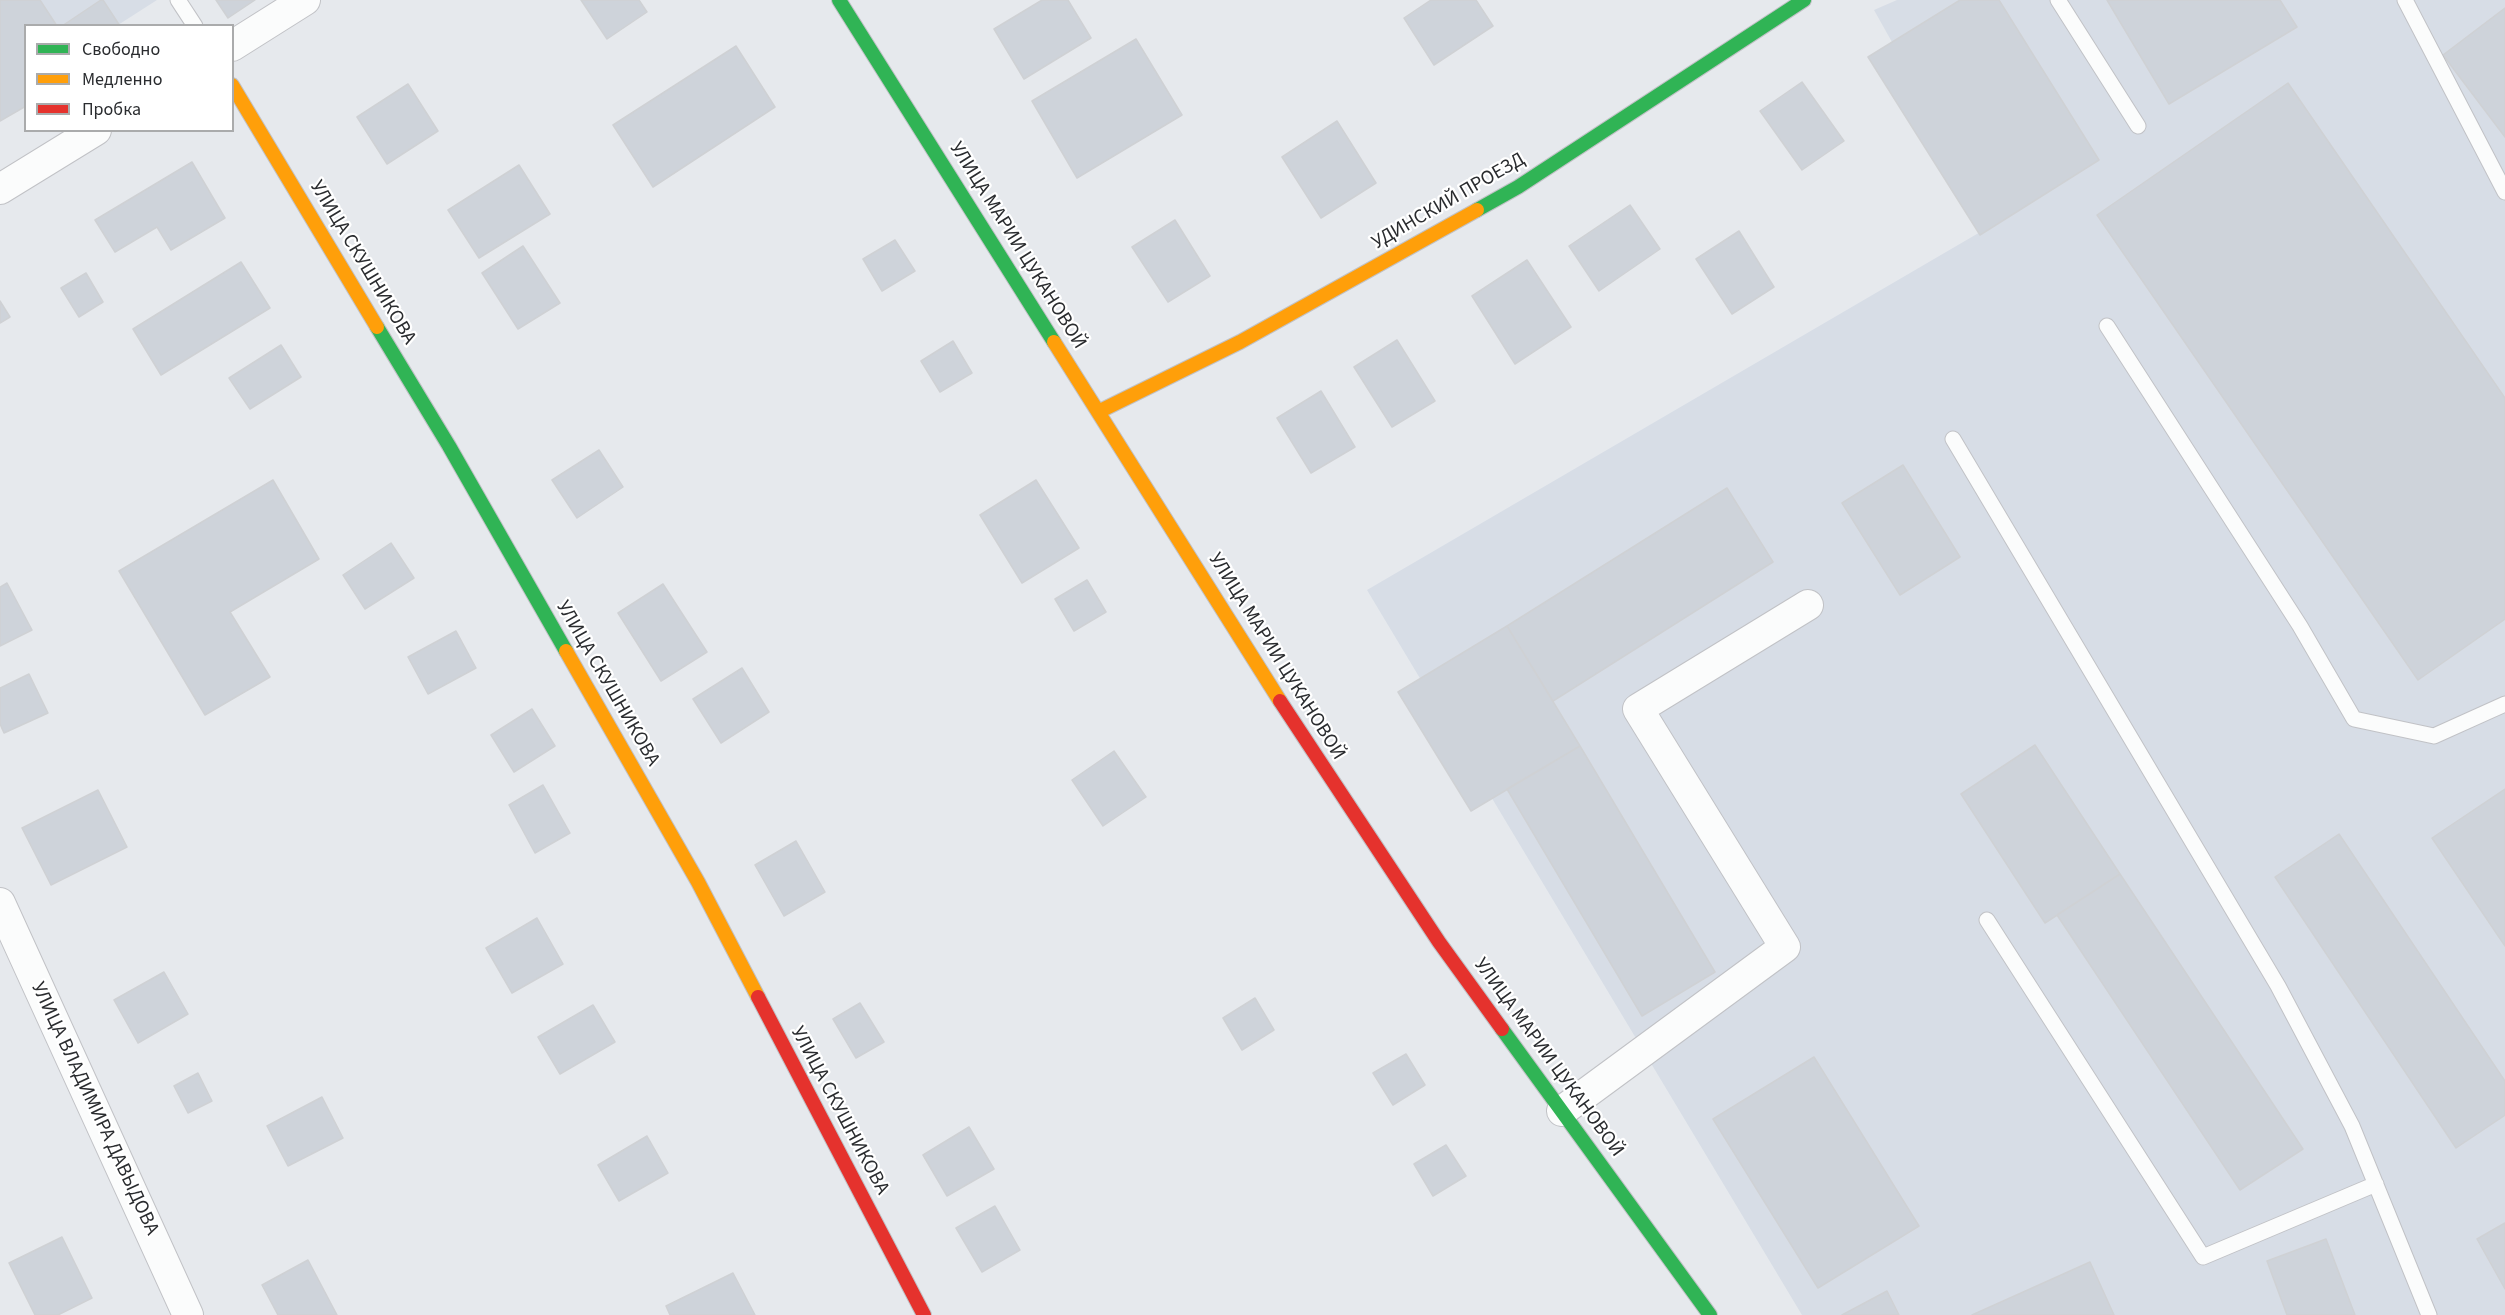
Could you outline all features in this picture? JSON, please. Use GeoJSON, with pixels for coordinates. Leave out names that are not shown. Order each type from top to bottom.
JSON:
{"type":"FeatureCollection","features":[{"type":"Feature","properties":{"kind":"street"},"geometry":{"type":"LineString","coordinates":[[234,45],[305,0]]}},
{"type":"Feature","properties":{"kind":"street","name":"УЛИЦА МАРИИ ЦУКАНОВОЙ"},"geometry":{"type":"LineString","coordinates":[[839,0],[1301,734],[1439,942],[1710,1315]]}},
{"type":"Feature","properties":{"kind":"street","name":"УДИНСКИЙ ПРОЕЗД"},"geometry":{"type":"LineString","coordinates":[[1098,412],[1240,342],[1518,187],[1804,0]]}},
{"type":"Feature","properties":{"kind":"street","name":"УЛИЦА СКУШНИКОВА"},"geometry":{"type":"LineString","coordinates":[[234,88],[449,446],[698,882],[924,1315]]}},
{"type":"Feature","properties":{"kind":"street"},"geometry":{"type":"LineString","coordinates":[[0,189],[93,132]]}},
{"type":"Feature","properties":{"kind":"street"},"geometry":{"type":"LineString","coordinates":[[1562,1111],[1785,947],[1638,709],[1808,605]]}},
{"type":"Feature","properties":{"kind":"street","name":"УЛИЦА ВЛАДИМИРА ДАВЫДОВА"},"geometry":{"type":"LineString","coordinates":[[0,903],[188,1315]]}},
{"type":"Feature","properties":{"kind":"lane"},"geometry":{"type":"LineString","coordinates":[[178,0],[194,24]]}},
{"type":"Feature","properties":{"kind":"lane"},"geometry":{"type":"LineString","coordinates":[[2058,0],[2138,126]]}},
{"type":"Feature","properties":{"kind":"lane"},"geometry":{"type":"LineString","coordinates":[[2405,0],[2505,192]]}},
{"type":"Feature","properties":{"kind":"lane"},"geometry":{"type":"LineString","coordinates":[[2108,326],[2300,626],[2354,719],[2434,736],[2505,704]]}},
{"type":"Feature","properties":{"kind":"lane"},"geometry":{"type":"LineString","coordinates":[[1953,439],[2278,986],[2352,1126],[2429,1315]]}},
{"type":"Feature","properties":{"kind":"lane"},"geometry":{"type":"LineString","coordinates":[[1987,920],[2203,1257],[2376,1184]]}},
{"type":"Feature","properties":{"kind":"shaded area"},"geometry":{"type":"Polygon","coordinates":[[[0,0],[157,0],[120,24],[24,24],[0,0]]]}},
{"type":"Feature","properties":{"kind":"shaded area"},"geometry":{"type":"Polygon","coordinates":[[[1897,0],[2505,0],[2505,1315],[1802,1315],[1367,590],[1994,224],[1874,10],[1897,0]]]}},
{"type":"Feature","properties":{"kind":"building"},"geometry":{"type":"Polygon","coordinates":[[[0,0],[40,0],[56,24],[24,24],[24,107],[0,121],[0,0]]]}},
{"type":"Feature","properties":{"kind":"building"},"geometry":{"type":"Polygon","coordinates":[[[103,0],[119,24],[65,24],[103,0]]]}},
{"type":"Feature","properties":{"kind":"building"},"geometry":{"type":"Polygon","coordinates":[[[216,0],[255,0],[228,18],[216,0]]]}},
{"type":"Feature","properties":{"kind":"building"},"geometry":{"type":"Polygon","coordinates":[[[581,0],[639,0],[647,12],[607,39],[581,0]]]}},
{"type":"Feature","properties":{"kind":"building"},"geometry":{"type":"Polygon","coordinates":[[[1042,0],[1068,0],[1091,38],[1024,79],[994,29],[1042,0]]]}},
{"type":"Feature","properties":{"kind":"building"},"geometry":{"type":"Polygon","coordinates":[[[1431,0],[1476,0],[1493,26],[1434,65],[1404,18],[1431,0]]]}},
{"type":"Feature","properties":{"kind":"building"},"geometry":{"type":"Polygon","coordinates":[[[1960,0],[1999,0],[2099,160],[1980,235],[1868,57],[1960,0]]]}},
{"type":"Feature","properties":{"kind":"building"},"geometry":{"type":"Polygon","coordinates":[[[2107,0],[2280,0],[2297,27],[2169,104],[2107,0]]]}},
{"type":"Feature","properties":{"kind":"building"},"geometry":{"type":"Polygon","coordinates":[[[2505,8],[2505,137],[2443,55],[2505,8]]]}},
{"type":"Feature","properties":{"kind":"building"},"geometry":{"type":"Polygon","coordinates":[[[1136,39],[1182,115],[1077,178],[1032,101],[1136,39]]]}},
{"type":"Feature","properties":{"kind":"building"},"geometry":{"type":"Polygon","coordinates":[[[736,46],[775,107],[653,187],[613,125],[736,46]]]}},
{"type":"Feature","properties":{"kind":"building"},"geometry":{"type":"Polygon","coordinates":[[[1802,82],[1844,141],[1802,170],[1760,111],[1802,82]]]}},
{"type":"Feature","properties":{"kind":"building"},"geometry":{"type":"Polygon","coordinates":[[[2288,83],[2505,398],[2505,619],[2418,680],[2097,215],[2288,83]]]}},
{"type":"Feature","properties":{"kind":"building"},"geometry":{"type":"Polygon","coordinates":[[[408,84],[438,131],[387,164],[357,117],[408,84]]]}},
{"type":"Feature","properties":{"kind":"building"},"geometry":{"type":"Polygon","coordinates":[[[1337,121],[1376,183],[1321,218],[1282,157],[1337,121]]]}},
{"type":"Feature","properties":{"kind":"building"},"geometry":{"type":"Polygon","coordinates":[[[192,162],[225,218],[171,250],[157,227],[115,252],[95,220],[192,162]]]}},
{"type":"Feature","properties":{"kind":"building"},"geometry":{"type":"Polygon","coordinates":[[[519,165],[550,214],[479,258],[448,210],[519,165]]]}},
{"type":"Feature","properties":{"kind":"building"},"geometry":{"type":"Polygon","coordinates":[[[1630,205],[1660,249],[1599,291],[1569,246],[1630,205]]]}},
{"type":"Feature","properties":{"kind":"building"},"geometry":{"type":"Polygon","coordinates":[[[1175,220],[1210,276],[1168,302],[1132,247],[1175,220]]]}},
{"type":"Feature","properties":{"kind":"building"},"geometry":{"type":"Polygon","coordinates":[[[1739,231],[1774,287],[1732,314],[1696,259],[1739,231]]]}},
{"type":"Feature","properties":{"kind":"building"},"geometry":{"type":"Polygon","coordinates":[[[895,240],[915,271],[882,291],[863,259],[895,240]]]}},
{"type":"Feature","properties":{"kind":"building"},"geometry":{"type":"Polygon","coordinates":[[[523,246],[560,303],[518,329],[482,273],[523,246]]]}},
{"type":"Feature","properties":{"kind":"building"},"geometry":{"type":"Polygon","coordinates":[[[1527,260],[1571,327],[1515,364],[1472,296],[1527,260]]]}},
{"type":"Feature","properties":{"kind":"building"},"geometry":{"type":"Polygon","coordinates":[[[241,262],[270,308],[161,375],[133,329],[241,262]]]}},
{"type":"Feature","properties":{"kind":"building"},"geometry":{"type":"Polygon","coordinates":[[[86,273],[103,302],[79,317],[61,288],[86,273]]]}},
{"type":"Feature","properties":{"kind":"building"},"geometry":{"type":"Polygon","coordinates":[[[0,301],[10,317],[0,323],[0,301]]]}},
{"type":"Feature","properties":{"kind":"building"},"geometry":{"type":"Polygon","coordinates":[[[1397,340],[1435,401],[1392,427],[1354,367],[1397,340]]]}},
{"type":"Feature","properties":{"kind":"building"},"geometry":{"type":"Polygon","coordinates":[[[953,341],[972,373],[940,392],[921,361],[953,341]]]}},
{"type":"Feature","properties":{"kind":"building"},"geometry":{"type":"Polygon","coordinates":[[[281,345],[301,377],[250,409],[229,378],[281,345]]]}},
{"type":"Feature","properties":{"kind":"building"},"geometry":{"type":"Polygon","coordinates":[[[1321,391],[1355,447],[1311,473],[1277,418],[1321,391]]]}},
{"type":"Feature","properties":{"kind":"building"},"geometry":{"type":"Polygon","coordinates":[[[599,450],[623,487],[577,518],[552,480],[599,450]]]}},
{"type":"Feature","properties":{"kind":"building"},"geometry":{"type":"Polygon","coordinates":[[[1903,465],[1960,557],[1900,595],[1842,503],[1903,465]]]}},
{"type":"Feature","properties":{"kind":"building"},"geometry":{"type":"Polygon","coordinates":[[[273,480],[319,559],[230,612],[270,677],[205,715],[119,571],[273,480]]]}},
{"type":"Feature","properties":{"kind":"building"},"geometry":{"type":"Polygon","coordinates":[[[1036,480],[1079,548],[1022,583],[980,515],[1036,480]]]}},
{"type":"Feature","properties":{"kind":"building"},"geometry":{"type":"Polygon","coordinates":[[[1727,488],[1773,562],[1553,701],[1507,626],[1727,488]]]}},
{"type":"Feature","properties":{"kind":"building"},"geometry":{"type":"Polygon","coordinates":[[[391,543],[414,578],[365,609],[343,575],[391,543]]]}},
{"type":"Feature","properties":{"kind":"building"},"geometry":{"type":"Polygon","coordinates":[[[1087,580],[1106,612],[1074,631],[1055,599],[1087,580]]]}},
{"type":"Feature","properties":{"kind":"building"},"geometry":{"type":"Polygon","coordinates":[[[7,583],[32,630],[0,646],[0,587],[7,583]]]}},
{"type":"Feature","properties":{"kind":"building"},"geometry":{"type":"Polygon","coordinates":[[[663,584],[707,652],[661,681],[618,613],[663,584]]]}},
{"type":"Feature","properties":{"kind":"building"},"geometry":{"type":"Polygon","coordinates":[[[1507,626],[1580,746],[1471,811],[1398,692],[1507,626]]]}},
{"type":"Feature","properties":{"kind":"building"},"geometry":{"type":"Polygon","coordinates":[[[456,631],[476,668],[428,694],[408,657],[456,631]]]}},
{"type":"Feature","properties":{"kind":"building"},"geometry":{"type":"Polygon","coordinates":[[[742,668],[769,712],[721,743],[693,699],[742,668]]]}},
{"type":"Feature","properties":{"kind":"building"},"geometry":{"type":"Polygon","coordinates":[[[29,674],[48,713],[4,733],[0,724],[0,688],[29,674]]]}},
{"type":"Feature","properties":{"kind":"building"},"geometry":{"type":"Polygon","coordinates":[[[532,709],[555,746],[514,772],[491,735],[532,709]]]}},
{"type":"Feature","properties":{"kind":"building"},"geometry":{"type":"Polygon","coordinates":[[[2035,745],[2120,874],[2045,923],[1961,794],[2035,745]]]}},
{"type":"Feature","properties":{"kind":"building"},"geometry":{"type":"Polygon","coordinates":[[[1580,746],[1715,972],[1642,1016],[1507,789],[1580,746]]]}},
{"type":"Feature","properties":{"kind":"building"},"geometry":{"type":"Polygon","coordinates":[[[1114,751],[1146,797],[1103,826],[1072,780],[1114,751]]]}},
{"type":"Feature","properties":{"kind":"building"},"geometry":{"type":"Polygon","coordinates":[[[543,785],[570,833],[535,853],[509,805],[543,785]]]}},
{"type":"Feature","properties":{"kind":"building"},"geometry":{"type":"Polygon","coordinates":[[[2505,789],[2505,946],[2432,838],[2505,789]]]}},
{"type":"Feature","properties":{"kind":"building"},"geometry":{"type":"Polygon","coordinates":[[[98,790],[127,847],[51,885],[22,828],[98,790]]]}},
{"type":"Feature","properties":{"kind":"building"},"geometry":{"type":"Polygon","coordinates":[[[2339,834],[2505,1081],[2505,1115],[2456,1148],[2275,877],[2339,834]]]}},
{"type":"Feature","properties":{"kind":"building"},"geometry":{"type":"Polygon","coordinates":[[[796,841],[825,892],[784,916],[755,865],[796,841]]]}},
{"type":"Feature","properties":{"kind":"building"},"geometry":{"type":"Polygon","coordinates":[[[2120,874],[2303,1149],[2240,1190],[2057,915],[2120,874]]]}},
{"type":"Feature","properties":{"kind":"building"},"geometry":{"type":"Polygon","coordinates":[[[537,918],[563,964],[512,993],[486,948],[537,918]]]}},
{"type":"Feature","properties":{"kind":"building"},"geometry":{"type":"Polygon","coordinates":[[[164,972],[188,1014],[138,1043],[114,1000],[164,972]]]}},
{"type":"Feature","properties":{"kind":"building"},"geometry":{"type":"Polygon","coordinates":[[[1255,998],[1274,1030],[1242,1050],[1223,1018],[1255,998]]]}},
{"type":"Feature","properties":{"kind":"building"},"geometry":{"type":"Polygon","coordinates":[[[860,1003],[884,1042],[856,1058],[833,1019],[860,1003]]]}},
{"type":"Feature","properties":{"kind":"building"},"geometry":{"type":"Polygon","coordinates":[[[593,1005],[615,1042],[560,1074],[538,1037],[593,1005]]]}},
{"type":"Feature","properties":{"kind":"building"},"geometry":{"type":"Polygon","coordinates":[[[1406,1054],[1425,1085],[1393,1105],[1373,1073],[1406,1054]]]}},
{"type":"Feature","properties":{"kind":"building"},"geometry":{"type":"Polygon","coordinates":[[[1814,1057],[1919,1226],[1818,1288],[1713,1119],[1814,1057]]]}},
{"type":"Feature","properties":{"kind":"building"},"geometry":{"type":"Polygon","coordinates":[[[198,1073],[212,1101],[188,1113],[174,1086],[198,1073]]]}},
{"type":"Feature","properties":{"kind":"building"},"geometry":{"type":"Polygon","coordinates":[[[322,1097],[343,1138],[288,1166],[267,1126],[322,1097]]]}},
{"type":"Feature","properties":{"kind":"building"},"geometry":{"type":"Polygon","coordinates":[[[969,1127],[994,1169],[947,1196],[923,1155],[969,1127]]]}},
{"type":"Feature","properties":{"kind":"building"},"geometry":{"type":"Polygon","coordinates":[[[647,1136],[668,1173],[619,1201],[598,1165],[647,1136]]]}},
{"type":"Feature","properties":{"kind":"building"},"geometry":{"type":"Polygon","coordinates":[[[1446,1145],[1466,1176],[1433,1196],[1414,1164],[1446,1145]]]}},
{"type":"Feature","properties":{"kind":"building"},"geometry":{"type":"Polygon","coordinates":[[[995,1206],[1020,1250],[982,1272],[956,1228],[995,1206]]]}},
{"type":"Feature","properties":{"kind":"building"},"geometry":{"type":"Polygon","coordinates":[[[2505,1223],[2505,1289],[2477,1239],[2505,1223]]]}},
{"type":"Feature","properties":{"kind":"building"},"geometry":{"type":"Polygon","coordinates":[[[62,1237],[92,1298],[58,1315],[35,1315],[9,1263],[62,1237]]]}},
{"type":"Feature","properties":{"kind":"building"},"geometry":{"type":"Polygon","coordinates":[[[2326,1239],[2355,1315],[2287,1315],[2267,1261],[2326,1239]]]}},
{"type":"Feature","properties":{"kind":"building"},"geometry":{"type":"Polygon","coordinates":[[[308,1260],[337,1315],[278,1315],[262,1285],[308,1260]]]}},
{"type":"Feature","properties":{"kind":"building"},"geometry":{"type":"Polygon","coordinates":[[[2090,1262],[2114,1315],[1972,1315],[2090,1262]]]}},
{"type":"Feature","properties":{"kind":"building"},"geometry":{"type":"Polygon","coordinates":[[[733,1273],[755,1315],[670,1315],[666,1306],[733,1273]]]}},
{"type":"Feature","properties":{"kind":"building"},"geometry":{"type":"Polygon","coordinates":[[[1887,1291],[1899,1315],[1842,1315],[1887,1291]]]}},
{"type":"Feature","properties":{"kind":"traffic: fast"},"geometry":{"type":"LineString","coordinates":[[839,0],[1054,342]]}},
{"type":"Feature","properties":{"kind":"traffic: fast"},"geometry":{"type":"LineString","coordinates":[[1477,210],[1518,187],[1804,0]]}},
{"type":"Feature","properties":{"kind":"traffic: fast"},"geometry":{"type":"LineString","coordinates":[[377,327],[449,446],[566,651]]}},
{"type":"Feature","properties":{"kind":"traffic: fast"},"geometry":{"type":"LineString","coordinates":[[1502,1029],[1710,1315]]}},
{"type":"Feature","properties":{"kind":"traffic: slow"},"geometry":{"type":"LineString","coordinates":[[234,88],[377,327]]}},
{"type":"Feature","properties":{"kind":"traffic: slow"},"geometry":{"type":"LineString","coordinates":[[1098,412],[1240,342],[1477,210]]}},
{"type":"Feature","properties":{"kind":"traffic: slow"},"geometry":{"type":"LineString","coordinates":[[1054,342],[1280,701]]}},
{"type":"Feature","properties":{"kind":"traffic: slow"},"geometry":{"type":"LineString","coordinates":[[566,651],[698,882],[758,997]]}},
{"type":"Feature","properties":{"kind":"traffic: jam"},"geometry":{"type":"LineString","coordinates":[[1280,701],[1439,942],[1502,1029]]}},
{"type":"Feature","properties":{"kind":"traffic: jam"},"geometry":{"type":"LineString","coordinates":[[758,997],[924,1315]]}}]}
